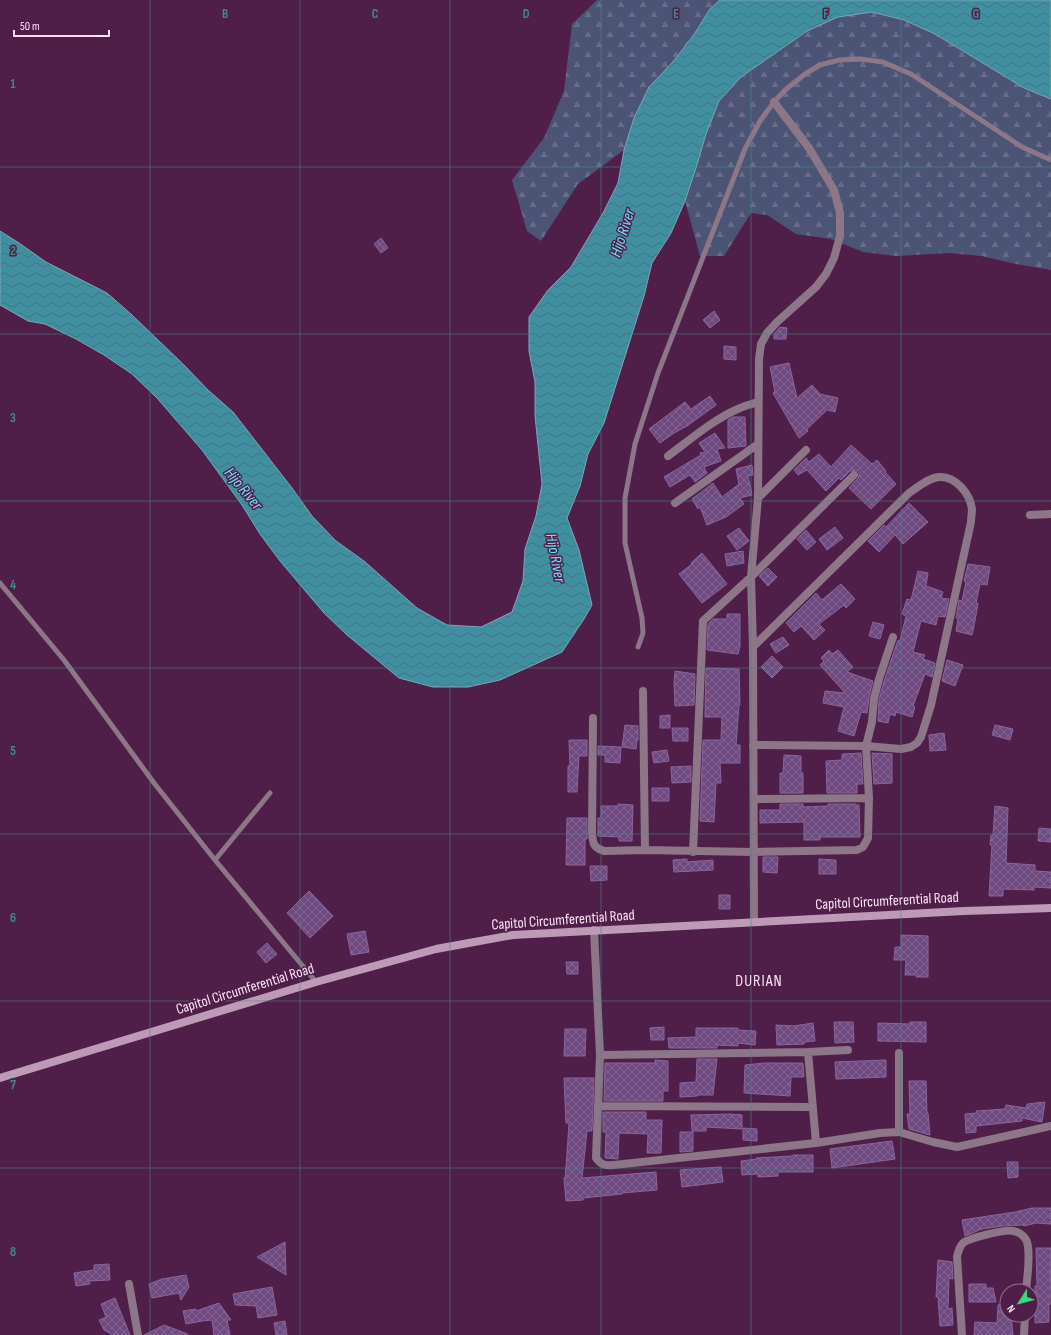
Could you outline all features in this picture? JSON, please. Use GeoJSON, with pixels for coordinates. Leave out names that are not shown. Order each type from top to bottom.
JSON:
{"type":"FeatureCollection","features":[{"type":"Feature","properties":{"kind":"main road","name":"Capitol Circumferential Road"},"geometry":{"type":"LineString","coordinates":[[0,1078],[316,982],[436,949],[513,935],[754,921],[1051,908]]}},
{"type":"Feature","properties":{"kind":"street"},"geometry":{"type":"LineString","coordinates":[[754,921],[753,647],[751,576],[758,498],[759,359],[761,344],[767,334],[816,287],[826,274],[834,258],[840,236],[840,213],[834,190],[809,148],[774,102]]}},
{"type":"Feature","properties":{"kind":"street"},"geometry":{"type":"LineString","coordinates":[[668,456],[700,432],[741,407],[758,402]]}},
{"type":"Feature","properties":{"kind":"street"},"geometry":{"type":"LineString","coordinates":[[674,503],[758,444]]}},
{"type":"Feature","properties":{"kind":"street"},"geometry":{"type":"LineString","coordinates":[[758,498],[806,450]]}},
{"type":"Feature","properties":{"kind":"street"},"geometry":{"type":"LineString","coordinates":[[693,852],[703,621],[854,475]]}},
{"type":"Feature","properties":{"kind":"street"},"geometry":{"type":"LineString","coordinates":[[753,647],[848,553],[919,486],[929,480],[940,477],[949,479],[960,486],[969,498],[972,510],[971,522],[931,705],[922,737],[917,743],[911,747],[901,749],[866,746],[753,745]]}},
{"type":"Feature","properties":{"kind":"street"},"geometry":{"type":"LineString","coordinates":[[1030,515],[1051,514]]}},
{"type":"Feature","properties":{"kind":"street"},"geometry":{"type":"LineString","coordinates":[[593,718],[593,843],[597,849],[604,851],[645,850],[693,852],[857,850],[863,847],[868,838],[869,798],[866,746],[872,722],[874,699],[879,678],[893,637]]}},
{"type":"Feature","properties":{"kind":"street"},"geometry":{"type":"LineString","coordinates":[[643,691],[645,850]]}},
{"type":"Feature","properties":{"kind":"street"},"geometry":{"type":"LineString","coordinates":[[754,799],[869,798]]}},
{"type":"Feature","properties":{"kind":"street"},"geometry":{"type":"LineString","coordinates":[[594,930],[600,1055],[596,1158],[601,1164],[606,1166],[816,1143],[880,1133],[899,1132],[957,1147],[1051,1126]]}},
{"type":"Feature","properties":{"kind":"street"},"geometry":{"type":"LineString","coordinates":[[600,1055],[848,1050]]}},
{"type":"Feature","properties":{"kind":"street"},"geometry":{"type":"LineString","coordinates":[[808,1052],[816,1143]]}},
{"type":"Feature","properties":{"kind":"street"},"geometry":{"type":"LineString","coordinates":[[899,1053],[899,1132]]}},
{"type":"Feature","properties":{"kind":"street"},"geometry":{"type":"LineString","coordinates":[[598,1106],[812,1107]]}},
{"type":"Feature","properties":{"kind":"street"},"geometry":{"type":"LineString","coordinates":[[962,1335],[957,1257],[959,1248],[964,1243],[972,1238],[1012,1230],[1020,1233],[1027,1241],[1026,1283]]}},
{"type":"Feature","properties":{"kind":"street"},"geometry":{"type":"LineString","coordinates":[[130,1284],[138,1335]]}},
{"type":"Feature","properties":{"kind":"street"},"geometry":{"type":"LineString","coordinates":[[1024,1335],[1025,1323]]}},
{"type":"Feature","properties":{"kind":"lane"},"geometry":{"type":"LineString","coordinates":[[638,647],[643,633],[642,618],[625,543],[625,498],[635,444],[658,373],[740,163],[760,121],[774,102],[785,90],[805,74],[820,65],[839,60],[860,59],[883,62],[911,74],[1022,147],[1051,160]]}},
{"type":"Feature","properties":{"kind":"lane"},"geometry":{"type":"LineString","coordinates":[[0,583],[64,660],[154,783],[316,982]]}},
{"type":"Feature","properties":{"kind":"lane"},"geometry":{"type":"LineString","coordinates":[[216,860],[270,794]]}},
{"type":"Feature","properties":{"kind":"green space"},"geometry":{"type":"Polygon","coordinates":[[[597,0],[720,0],[710,9],[693,36],[672,63],[649,87],[634,118],[624,150],[578,184],[541,241],[527,231],[512,180],[544,138],[564,91],[572,24],[597,0]]]}},
{"type":"Feature","properties":{"kind":"green space"},"geometry":{"type":"Polygon","coordinates":[[[872,12],[904,20],[935,34],[1024,88],[1051,99],[1051,270],[982,256],[948,253],[896,256],[863,252],[831,239],[796,234],[767,215],[751,213],[724,256],[700,256],[685,201],[706,134],[719,101],[741,77],[807,31],[838,17],[872,12]]]}},
{"type":"Feature","properties":{"kind":"water","name":"Hijo River"},"geometry":{"type":"Polygon","coordinates":[[[720,0],[1051,0],[1051,99],[1024,88],[935,34],[904,20],[872,12],[838,17],[807,31],[741,77],[719,101],[706,134],[685,201],[671,233],[652,263],[644,296],[604,423],[588,454],[580,486],[567,518],[579,550],[592,605],[562,652],[500,680],[468,687],[433,687],[399,678],[347,635],[324,613],[280,561],[202,450],[157,398],[132,374],[104,355],[76,339],[45,324],[28,321],[0,305],[0,231],[46,262],[107,293],[132,315],[208,390],[233,412],[312,516],[336,541],[364,561],[417,608],[447,625],[481,627],[512,612],[523,581],[525,549],[536,516],[542,484],[535,416],[535,382],[529,351],[529,317],[548,290],[571,267],[603,213],[618,183],[624,150],[634,118],[649,87],[672,63],[693,36],[710,9],[720,0]]]}},
{"type":"Feature","properties":{"kind":"building"},"geometry":{"type":"Polygon","coordinates":[[[381,238],[388,248],[381,253],[374,244],[381,238]]]}},
{"type":"Feature","properties":{"kind":"building"},"geometry":{"type":"Polygon","coordinates":[[[714,311],[720,320],[710,328],[703,320],[714,311]]]}},
{"type":"Feature","properties":{"kind":"building"},"geometry":{"type":"Polygon","coordinates":[[[780,327],[787,328],[786,339],[774,339],[774,334],[780,327]]]}},
{"type":"Feature","properties":{"kind":"building"},"geometry":{"type":"Polygon","coordinates":[[[724,346],[736,347],[736,360],[724,359],[724,346]]]}},
{"type":"Feature","properties":{"kind":"building"},"geometry":{"type":"Polygon","coordinates":[[[789,363],[797,398],[812,385],[820,394],[838,398],[835,412],[827,410],[807,429],[808,431],[799,438],[773,393],[775,392],[770,367],[789,363]]]}},
{"type":"Feature","properties":{"kind":"building"},"geometry":{"type":"Polygon","coordinates":[[[710,396],[716,405],[660,443],[649,429],[685,402],[691,409],[710,396]]]}},
{"type":"Feature","properties":{"kind":"building"},"geometry":{"type":"Polygon","coordinates":[[[733,417],[745,417],[746,446],[728,448],[728,420],[733,417]]]}},
{"type":"Feature","properties":{"kind":"building"},"geometry":{"type":"Polygon","coordinates":[[[715,433],[725,448],[717,449],[721,461],[704,467],[707,473],[695,482],[690,475],[670,487],[664,477],[701,455],[700,453],[705,452],[699,443],[715,433]]]}},
{"type":"Feature","properties":{"kind":"building"},"geometry":{"type":"Polygon","coordinates":[[[851,445],[872,464],[877,460],[896,484],[871,509],[849,488],[859,477],[859,473],[856,470],[850,471],[841,480],[839,478],[826,491],[807,470],[798,475],[794,470],[806,458],[809,462],[819,454],[831,467],[851,445]]]}},
{"type":"Feature","properties":{"kind":"building"},"geometry":{"type":"Polygon","coordinates":[[[752,465],[753,475],[748,476],[752,495],[740,498],[744,504],[726,517],[707,525],[700,507],[698,509],[692,499],[713,483],[722,497],[739,484],[736,469],[752,465]]]}},
{"type":"Feature","properties":{"kind":"building"},"geometry":{"type":"Polygon","coordinates":[[[909,503],[928,522],[903,544],[895,535],[879,552],[868,541],[884,525],[886,527],[909,503]]]}},
{"type":"Feature","properties":{"kind":"building"},"geometry":{"type":"Polygon","coordinates":[[[835,527],[843,538],[827,550],[819,539],[835,527]]]}},
{"type":"Feature","properties":{"kind":"building"},"geometry":{"type":"Polygon","coordinates":[[[739,528],[749,541],[737,550],[727,536],[739,528]]]}},
{"type":"Feature","properties":{"kind":"building"},"geometry":{"type":"Polygon","coordinates":[[[806,530],[816,542],[807,550],[797,539],[806,530]]]}},
{"type":"Feature","properties":{"kind":"building"},"geometry":{"type":"Polygon","coordinates":[[[743,551],[744,563],[727,566],[725,554],[743,551]]]}},
{"type":"Feature","properties":{"kind":"building"},"geometry":{"type":"Polygon","coordinates":[[[702,553],[727,584],[702,603],[679,574],[692,564],[691,563],[702,553]]]}},
{"type":"Feature","properties":{"kind":"building"},"geometry":{"type":"Polygon","coordinates":[[[968,564],[990,567],[987,585],[980,584],[972,635],[956,631],[958,619],[956,618],[959,600],[962,601],[966,582],[964,581],[968,564]]]}},
{"type":"Feature","properties":{"kind":"building"},"geometry":{"type":"Polygon","coordinates":[[[768,568],[777,577],[768,586],[759,576],[768,568]]]}},
{"type":"Feature","properties":{"kind":"building"},"geometry":{"type":"Polygon","coordinates":[[[918,571],[928,573],[926,586],[943,592],[941,598],[949,599],[945,617],[938,616],[936,625],[921,621],[913,652],[925,655],[923,659],[935,663],[932,677],[925,674],[913,706],[915,707],[912,717],[896,712],[895,716],[890,714],[888,723],[878,721],[879,700],[884,681],[898,640],[900,641],[906,616],[902,614],[907,599],[911,600],[918,571]]]}},
{"type":"Feature","properties":{"kind":"building"},"geometry":{"type":"Polygon","coordinates":[[[841,584],[855,599],[846,608],[844,605],[819,624],[825,630],[814,640],[801,626],[794,632],[786,623],[816,593],[822,600],[841,584]]]}},
{"type":"Feature","properties":{"kind":"building"},"geometry":{"type":"Polygon","coordinates":[[[727,614],[740,614],[740,646],[738,654],[707,650],[708,624],[713,619],[727,619],[727,614]]]}},
{"type":"Feature","properties":{"kind":"building"},"geometry":{"type":"Polygon","coordinates":[[[873,622],[884,625],[880,639],[869,636],[873,622]]]}},
{"type":"Feature","properties":{"kind":"building"},"geometry":{"type":"Polygon","coordinates":[[[783,637],[789,645],[776,653],[770,644],[783,637]]]}},
{"type":"Feature","properties":{"kind":"building"},"geometry":{"type":"Polygon","coordinates":[[[829,650],[832,654],[838,650],[853,667],[847,672],[873,681],[867,713],[861,712],[854,736],[838,731],[844,707],[823,703],[825,691],[845,693],[820,665],[824,661],[821,658],[829,650]]]}},
{"type":"Feature","properties":{"kind":"building"},"geometry":{"type":"Polygon","coordinates":[[[772,656],[783,667],[772,678],[761,667],[772,656]]]}},
{"type":"Feature","properties":{"kind":"building"},"geometry":{"type":"Polygon","coordinates":[[[947,660],[963,665],[955,686],[942,681],[947,660]]]}},
{"type":"Feature","properties":{"kind":"building"},"geometry":{"type":"Polygon","coordinates":[[[706,668],[739,669],[740,705],[736,745],[740,745],[740,763],[720,763],[721,783],[716,783],[714,822],[700,821],[703,740],[721,740],[722,717],[705,717],[706,668]]]}},
{"type":"Feature","properties":{"kind":"building"},"geometry":{"type":"Polygon","coordinates":[[[675,671],[695,674],[694,705],[675,706],[675,671]]]}},
{"type":"Feature","properties":{"kind":"building"},"geometry":{"type":"Polygon","coordinates":[[[670,715],[670,728],[660,728],[660,716],[670,715]]]}},
{"type":"Feature","properties":{"kind":"building"},"geometry":{"type":"Polygon","coordinates":[[[625,725],[638,726],[638,740],[636,749],[622,747],[625,725]]]}},
{"type":"Feature","properties":{"kind":"building"},"geometry":{"type":"Polygon","coordinates":[[[995,725],[1013,729],[1010,740],[992,735],[995,725]]]}},
{"type":"Feature","properties":{"kind":"building"},"geometry":{"type":"Polygon","coordinates":[[[672,728],[688,728],[688,741],[673,741],[672,728]]]}},
{"type":"Feature","properties":{"kind":"building"},"geometry":{"type":"Polygon","coordinates":[[[944,733],[946,750],[930,751],[929,735],[944,733]]]}},
{"type":"Feature","properties":{"kind":"building"},"geometry":{"type":"Polygon","coordinates":[[[569,740],[587,740],[587,756],[579,756],[577,792],[568,792],[568,766],[570,766],[569,740]]]}},
{"type":"Feature","properties":{"kind":"building"},"geometry":{"type":"Polygon","coordinates":[[[598,746],[621,747],[620,763],[605,762],[605,755],[598,755],[598,746]]]}},
{"type":"Feature","properties":{"kind":"building"},"geometry":{"type":"Polygon","coordinates":[[[667,750],[669,761],[654,763],[652,752],[667,750]]]}},
{"type":"Feature","properties":{"kind":"building"},"geometry":{"type":"Polygon","coordinates":[[[861,753],[863,784],[857,784],[857,793],[827,793],[826,761],[842,760],[842,754],[861,753]]]}},
{"type":"Feature","properties":{"kind":"building"},"geometry":{"type":"Polygon","coordinates":[[[872,753],[892,754],[892,783],[874,784],[872,753]]]}},
{"type":"Feature","properties":{"kind":"building"},"geometry":{"type":"Polygon","coordinates":[[[784,755],[801,756],[803,793],[780,793],[780,773],[783,773],[784,755]]]}},
{"type":"Feature","properties":{"kind":"building"},"geometry":{"type":"Polygon","coordinates":[[[691,766],[691,782],[672,783],[671,767],[691,766]]]}},
{"type":"Feature","properties":{"kind":"building"},"geometry":{"type":"Polygon","coordinates":[[[652,788],[669,788],[669,801],[652,801],[652,788]]]}},
{"type":"Feature","properties":{"kind":"building"},"geometry":{"type":"Polygon","coordinates":[[[618,804],[633,805],[632,841],[619,841],[619,837],[598,836],[598,818],[601,818],[601,806],[618,806],[618,804]]]}},
{"type":"Feature","properties":{"kind":"building"},"geometry":{"type":"Polygon","coordinates":[[[780,804],[803,804],[803,807],[828,806],[828,804],[859,805],[860,837],[820,837],[820,840],[804,840],[804,822],[760,823],[760,810],[780,810],[780,804]]]}},
{"type":"Feature","properties":{"kind":"building"},"geometry":{"type":"Polygon","coordinates":[[[995,806],[1008,808],[1006,863],[1035,865],[1035,871],[1051,872],[1051,888],[1034,887],[1034,890],[1003,889],[1003,896],[989,896],[992,845],[990,845],[991,835],[993,835],[995,806]]]}},
{"type":"Feature","properties":{"kind":"building"},"geometry":{"type":"Polygon","coordinates":[[[567,818],[587,818],[585,865],[566,865],[567,818]]]}},
{"type":"Feature","properties":{"kind":"building"},"geometry":{"type":"Polygon","coordinates":[[[1039,828],[1051,829],[1051,842],[1038,841],[1039,828]]]}},
{"type":"Feature","properties":{"kind":"building"},"geometry":{"type":"Polygon","coordinates":[[[763,857],[778,857],[777,873],[763,872],[763,857]]]}},
{"type":"Feature","properties":{"kind":"building"},"geometry":{"type":"Polygon","coordinates":[[[687,859],[687,862],[713,860],[713,870],[674,872],[673,860],[687,859]]]}},
{"type":"Feature","properties":{"kind":"building"},"geometry":{"type":"Polygon","coordinates":[[[819,859],[836,860],[836,874],[819,874],[819,859]]]}},
{"type":"Feature","properties":{"kind":"building"},"geometry":{"type":"Polygon","coordinates":[[[590,866],[607,866],[607,880],[591,881],[590,866]]]}},
{"type":"Feature","properties":{"kind":"building"},"geometry":{"type":"Polygon","coordinates":[[[309,891],[333,916],[310,938],[287,913],[309,891]]]}},
{"type":"Feature","properties":{"kind":"building"},"geometry":{"type":"Polygon","coordinates":[[[719,895],[730,895],[730,909],[719,909],[719,895]]]}},
{"type":"Feature","properties":{"kind":"building"},"geometry":{"type":"Polygon","coordinates":[[[365,931],[369,952],[351,955],[347,934],[365,931]]]}},
{"type":"Feature","properties":{"kind":"building"},"geometry":{"type":"Polygon","coordinates":[[[901,935],[928,936],[928,977],[905,975],[906,960],[894,960],[895,947],[901,947],[901,935]]]}},
{"type":"Feature","properties":{"kind":"building"},"geometry":{"type":"Polygon","coordinates":[[[267,943],[277,954],[266,963],[257,952],[267,943]]]}},
{"type":"Feature","properties":{"kind":"building"},"geometry":{"type":"Polygon","coordinates":[[[566,962],[578,962],[578,974],[567,974],[566,962]]]}},
{"type":"Feature","properties":{"kind":"building"},"geometry":{"type":"Polygon","coordinates":[[[834,1022],[853,1022],[854,1042],[835,1043],[834,1022]]]}},
{"type":"Feature","properties":{"kind":"building"},"geometry":{"type":"Polygon","coordinates":[[[910,1022],[926,1022],[926,1042],[878,1041],[878,1023],[910,1024],[910,1022]]]}},
{"type":"Feature","properties":{"kind":"building"},"geometry":{"type":"Polygon","coordinates":[[[813,1023],[815,1041],[804,1042],[804,1044],[777,1045],[776,1025],[794,1026],[813,1023]]]}},
{"type":"Feature","properties":{"kind":"building"},"geometry":{"type":"Polygon","coordinates":[[[664,1027],[664,1040],[651,1040],[650,1028],[664,1027]]]}},
{"type":"Feature","properties":{"kind":"building"},"geometry":{"type":"Polygon","coordinates":[[[696,1028],[738,1028],[738,1030],[756,1031],[755,1045],[738,1043],[738,1046],[717,1045],[717,1048],[669,1048],[668,1038],[696,1037],[696,1028]]]}},
{"type":"Feature","properties":{"kind":"building"},"geometry":{"type":"Polygon","coordinates":[[[565,1029],[586,1029],[585,1056],[564,1056],[565,1029]]]}},
{"type":"Feature","properties":{"kind":"building"},"geometry":{"type":"Polygon","coordinates":[[[697,1059],[717,1059],[713,1095],[680,1097],[680,1083],[696,1082],[697,1059]]]}},
{"type":"Feature","properties":{"kind":"building"},"geometry":{"type":"Polygon","coordinates":[[[655,1060],[668,1061],[668,1091],[663,1091],[663,1101],[604,1101],[605,1063],[655,1063],[655,1060]]]}},
{"type":"Feature","properties":{"kind":"building"},"geometry":{"type":"Polygon","coordinates":[[[886,1060],[886,1077],[836,1079],[835,1062],[886,1060]]]}},
{"type":"Feature","properties":{"kind":"building"},"geometry":{"type":"Polygon","coordinates":[[[764,1063],[803,1063],[804,1077],[791,1077],[790,1096],[744,1093],[745,1065],[764,1063]]]}},
{"type":"Feature","properties":{"kind":"building"},"geometry":{"type":"Polygon","coordinates":[[[564,1078],[594,1078],[592,1131],[587,1131],[582,1178],[656,1172],[657,1190],[622,1193],[583,1198],[583,1200],[566,1201],[564,1178],[569,1123],[566,1123],[564,1078]]]}},
{"type":"Feature","properties":{"kind":"building"},"geometry":{"type":"Polygon","coordinates":[[[909,1081],[926,1081],[927,1113],[930,1135],[909,1129],[907,1114],[910,1114],[909,1081]]]}},
{"type":"Feature","properties":{"kind":"building"},"geometry":{"type":"Polygon","coordinates":[[[1045,1102],[1042,1122],[1022,1118],[1022,1121],[976,1126],[976,1132],[966,1133],[965,1114],[977,1113],[976,1111],[1005,1109],[1006,1105],[1026,1108],[1027,1104],[1045,1102]]]}},
{"type":"Feature","properties":{"kind":"building"},"geometry":{"type":"Polygon","coordinates":[[[603,1112],[646,1112],[646,1120],[662,1120],[661,1153],[647,1153],[648,1134],[619,1133],[618,1159],[605,1158],[606,1132],[603,1132],[603,1112]]]}},
{"type":"Feature","properties":{"kind":"building"},"geometry":{"type":"Polygon","coordinates":[[[691,1115],[742,1115],[742,1129],[706,1127],[706,1131],[692,1131],[691,1115]]]}},
{"type":"Feature","properties":{"kind":"building"},"geometry":{"type":"Polygon","coordinates":[[[743,1128],[757,1129],[757,1141],[743,1140],[743,1128]]]}},
{"type":"Feature","properties":{"kind":"building"},"geometry":{"type":"Polygon","coordinates":[[[680,1132],[693,1132],[693,1151],[680,1152],[680,1132]]]}},
{"type":"Feature","properties":{"kind":"building"},"geometry":{"type":"Polygon","coordinates":[[[892,1141],[895,1159],[832,1168],[830,1149],[892,1141]]]}},
{"type":"Feature","properties":{"kind":"building"},"geometry":{"type":"Polygon","coordinates":[[[813,1155],[813,1172],[778,1172],[778,1176],[758,1177],[758,1174],[742,1175],[741,1161],[757,1159],[756,1158],[813,1155]]]}},
{"type":"Feature","properties":{"kind":"building"},"geometry":{"type":"Polygon","coordinates":[[[1007,1162],[1018,1162],[1018,1177],[1008,1178],[1007,1162]]]}},
{"type":"Feature","properties":{"kind":"building"},"geometry":{"type":"Polygon","coordinates":[[[721,1167],[723,1182],[682,1187],[680,1170],[721,1167]]]}},
{"type":"Feature","properties":{"kind":"building"},"geometry":{"type":"Polygon","coordinates":[[[1032,1208],[1051,1208],[1051,1224],[1036,1223],[1024,1226],[1002,1226],[982,1229],[965,1236],[962,1220],[1032,1208]]]}},
{"type":"Feature","properties":{"kind":"building"},"geometry":{"type":"Polygon","coordinates":[[[285,1242],[286,1275],[257,1257],[285,1242]]]}},
{"type":"Feature","properties":{"kind":"building"},"geometry":{"type":"Polygon","coordinates":[[[1036,1248],[1051,1248],[1049,1322],[1039,1323],[1039,1283],[1037,1283],[1036,1248]]]}},
{"type":"Feature","properties":{"kind":"building"},"geometry":{"type":"Polygon","coordinates":[[[938,1260],[952,1262],[953,1279],[949,1278],[948,1309],[952,1308],[953,1325],[940,1326],[938,1297],[936,1297],[938,1260]]]}},
{"type":"Feature","properties":{"kind":"building"},"geometry":{"type":"Polygon","coordinates":[[[109,1264],[110,1280],[89,1281],[90,1284],[76,1286],[74,1273],[94,1270],[94,1265],[109,1264]]]}},
{"type":"Feature","properties":{"kind":"building"},"geometry":{"type":"Polygon","coordinates":[[[186,1275],[189,1287],[181,1300],[179,1293],[152,1298],[149,1284],[162,1279],[186,1275]]]}},
{"type":"Feature","properties":{"kind":"building"},"geometry":{"type":"Polygon","coordinates":[[[969,1284],[986,1284],[986,1288],[993,1288],[996,1302],[969,1302],[969,1284]]]}},
{"type":"Feature","properties":{"kind":"building"},"geometry":{"type":"Polygon","coordinates":[[[272,1287],[277,1315],[258,1318],[256,1306],[235,1305],[233,1294],[272,1287]]]}},
{"type":"Feature","properties":{"kind":"building"},"geometry":{"type":"Polygon","coordinates":[[[115,1298],[130,1335],[113,1335],[104,1330],[99,1320],[106,1317],[101,1304],[115,1298]]]}},
{"type":"Feature","properties":{"kind":"building"},"geometry":{"type":"Polygon","coordinates":[[[219,1303],[231,1320],[227,1320],[230,1335],[214,1335],[212,1320],[186,1324],[183,1311],[196,1309],[196,1311],[219,1303]]]}},
{"type":"Feature","properties":{"kind":"building"},"geometry":{"type":"Polygon","coordinates":[[[998,1305],[999,1323],[1012,1323],[1013,1335],[974,1335],[975,1322],[997,1323],[998,1305]]]}},
{"type":"Feature","properties":{"kind":"building"},"geometry":{"type":"Polygon","coordinates":[[[285,1321],[287,1335],[276,1335],[274,1323],[285,1321]]]}},
{"type":"Feature","properties":{"kind":"building"},"geometry":{"type":"Polygon","coordinates":[[[164,1325],[188,1334],[188,1335],[144,1335],[164,1325]]]}},
{"type":"Feature","properties":{"kind":"district","name":"DURIAN"},"geometry":{"type":"Point","coordinates":[759,981]}}]}
